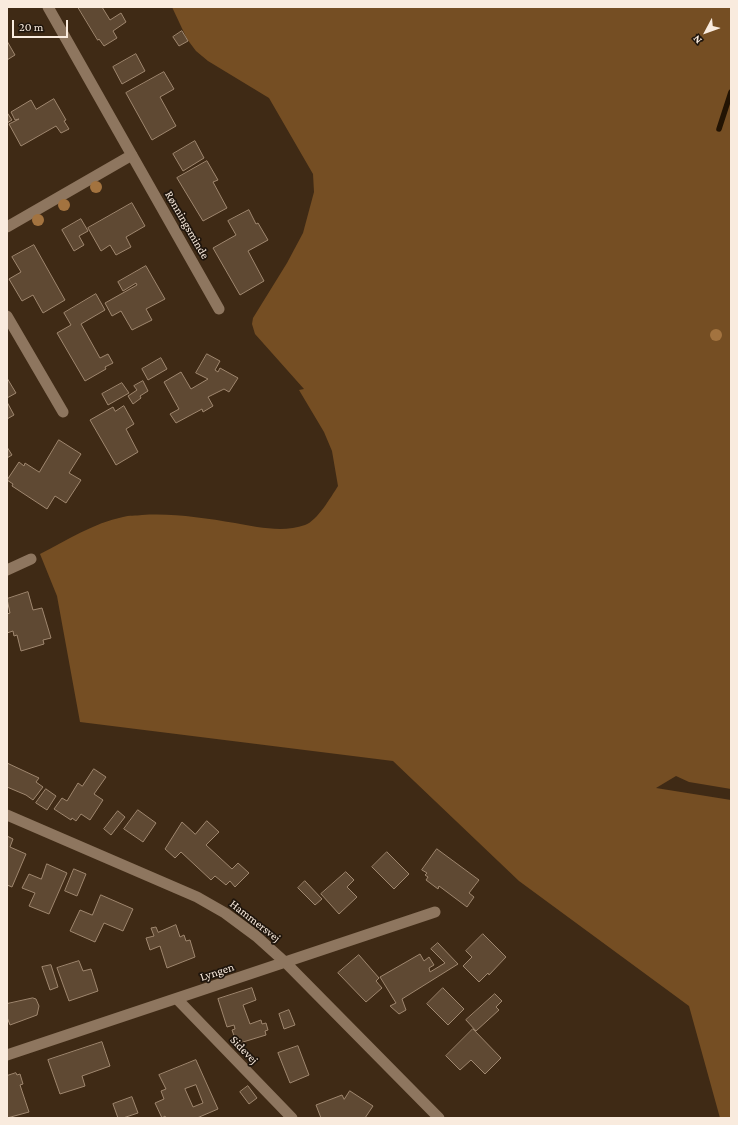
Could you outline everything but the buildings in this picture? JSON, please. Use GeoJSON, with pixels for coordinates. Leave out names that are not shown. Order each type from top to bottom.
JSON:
{"type":"FeatureCollection","features":[{"type":"Feature","properties":{"kind":"street","name":"Rønningsminde"},"geometry":{"type":"LineString","coordinates":[[48,7],[219,309]]}},
{"type":"Feature","properties":{"kind":"street"},"geometry":{"type":"LineString","coordinates":[[7,227],[132,155]]}},
{"type":"Feature","properties":{"kind":"street"},"geometry":{"type":"LineString","coordinates":[[7,316],[63,412]]}},
{"type":"Feature","properties":{"kind":"street"},"geometry":{"type":"LineString","coordinates":[[7,570],[31,560]]}},
{"type":"Feature","properties":{"kind":"street","name":"Hammersvej"},"geometry":{"type":"LineString","coordinates":[[7,815],[197,897],[238,922],[286,963],[439,1118]]}},
{"type":"Feature","properties":{"kind":"street","name":"Lyngen"},"geometry":{"type":"LineString","coordinates":[[7,1055],[435,912]]}},
{"type":"Feature","properties":{"kind":"street","name":"Sidevej"},"geometry":{"type":"LineString","coordinates":[[177,999],[292,1118]]}},
{"type":"Feature","properties":{"kind":"shaded area"},"geometry":{"type":"Polygon","coordinates":[[[172,7],[731,7],[731,789],[689,782],[676,776],[656,788],[731,800],[731,1118],[720,1118],[689,1006],[519,881],[393,761],[80,722],[57,596],[40,554],[102,523],[128,516],[177,515],[279,529],[297,527],[310,523],[314,519],[338,486],[332,451],[324,432],[299,390],[304,389],[255,334],[252,324],[253,318],[287,263],[303,233],[314,192],[313,174],[269,98],[208,61],[196,51],[187,39],[172,7]]]}},
{"type":"Feature","properties":{"kind":"waterway"},"geometry":{"type":"LineString","coordinates":[[719,129],[731,92]]}}]}
